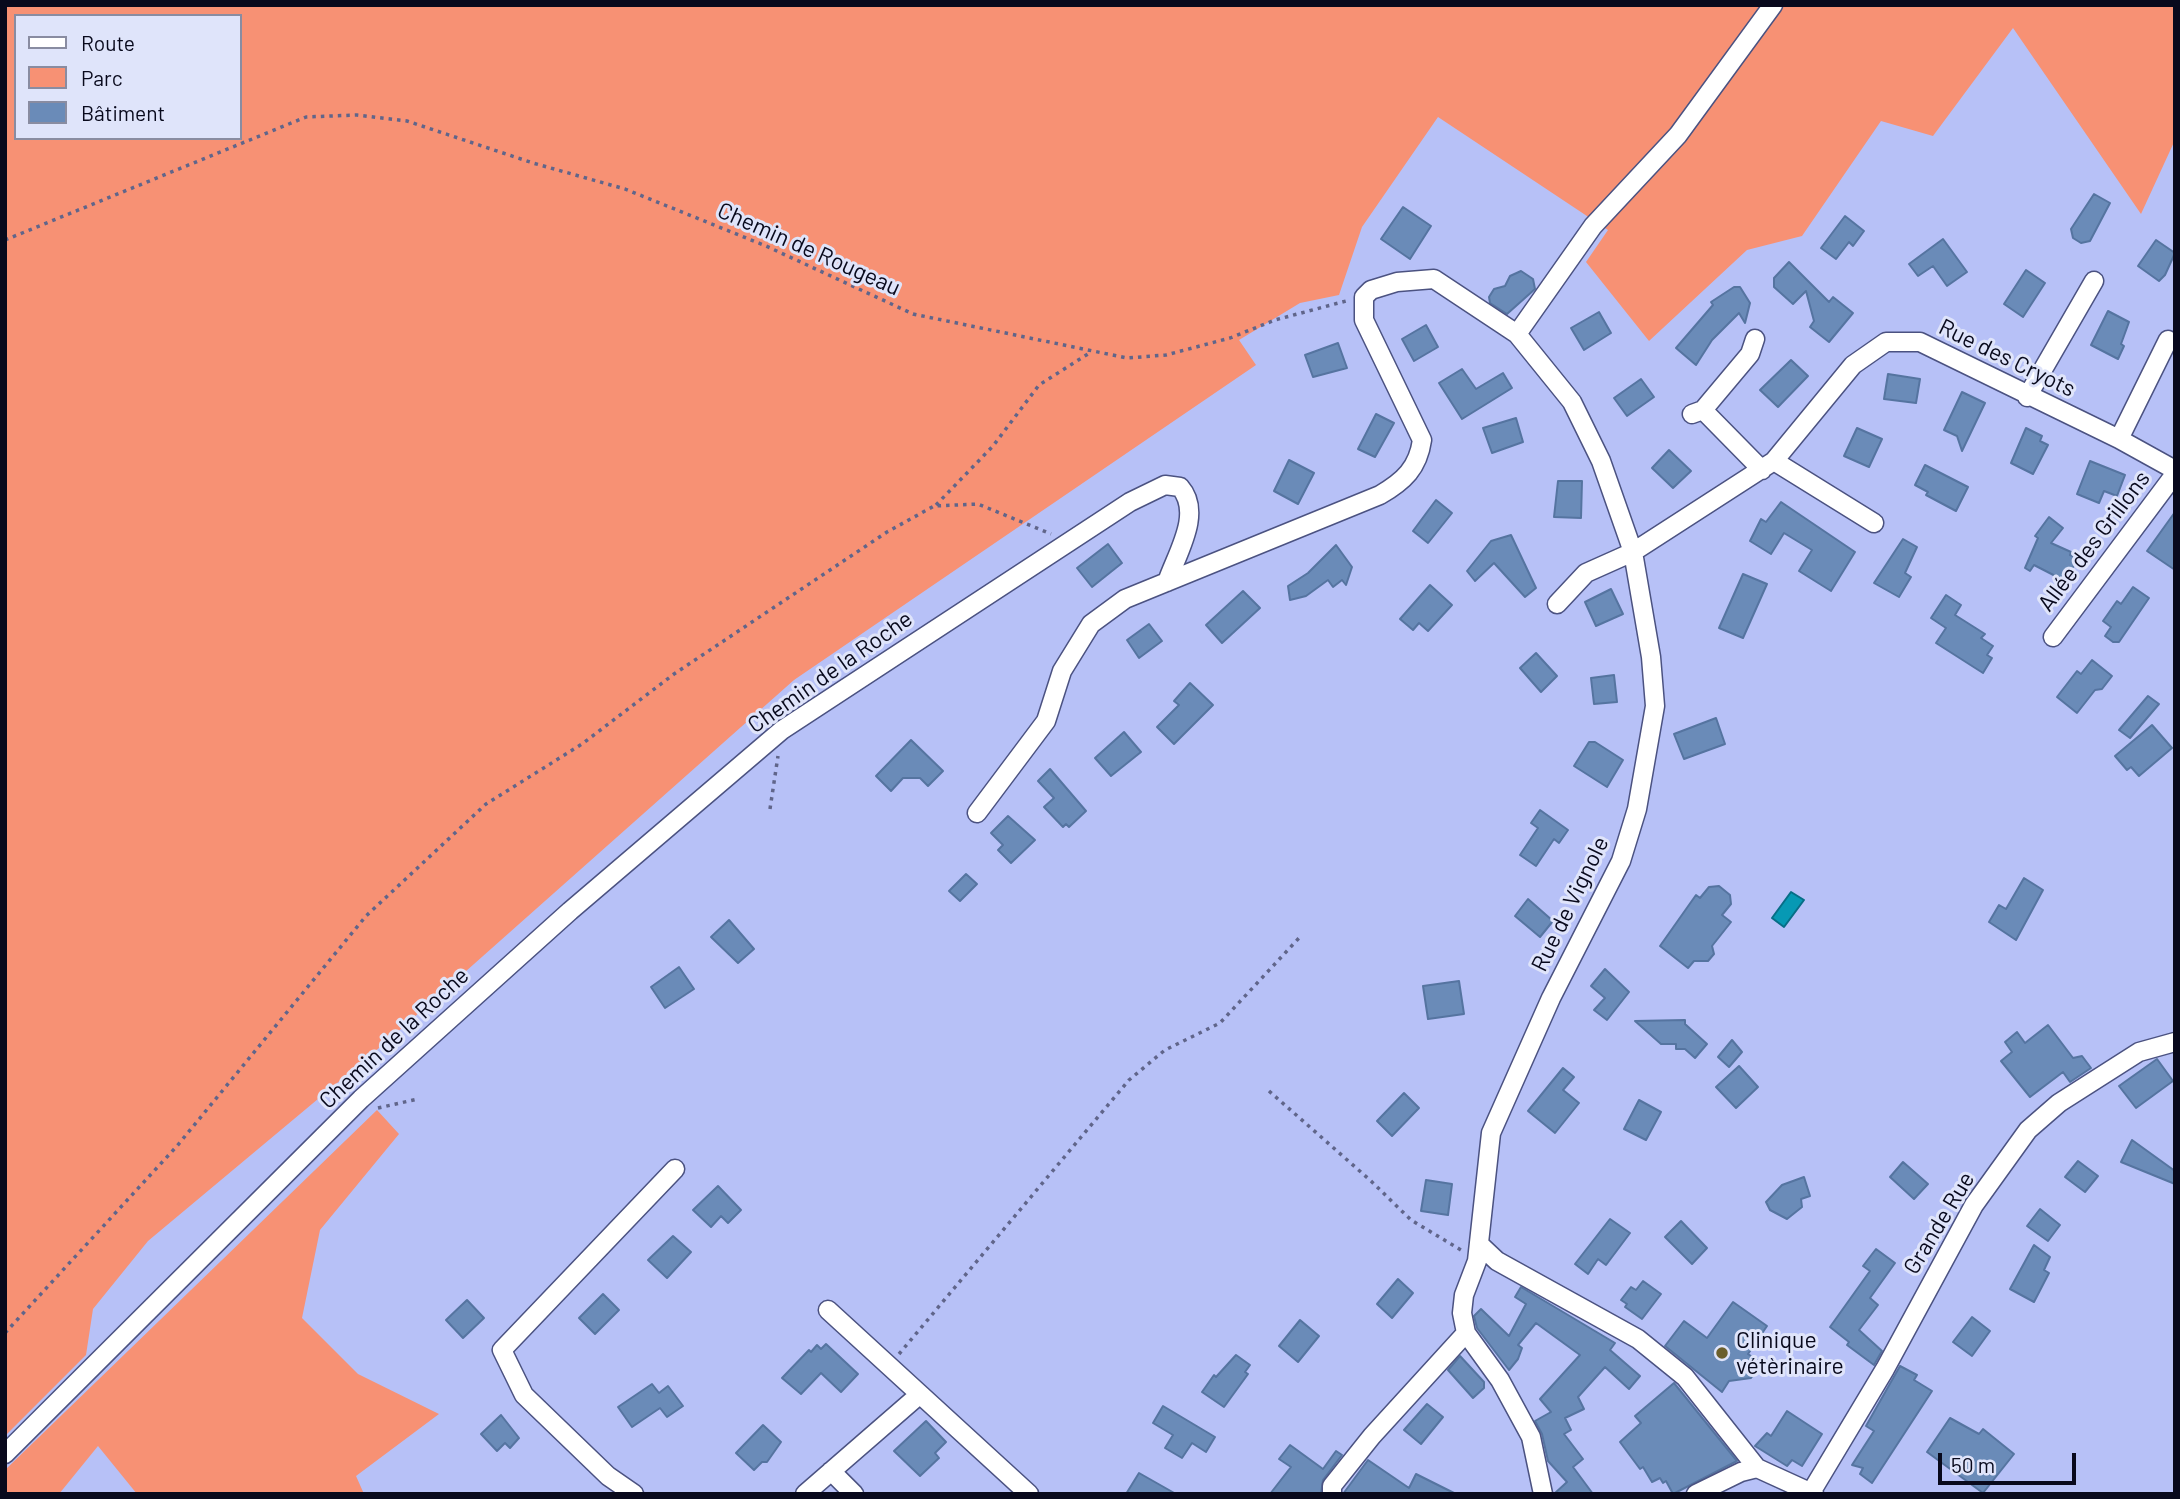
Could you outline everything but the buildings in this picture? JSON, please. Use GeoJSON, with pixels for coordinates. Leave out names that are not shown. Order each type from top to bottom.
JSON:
{"type":"FeatureCollection","features":[{"type":"Feature","properties":{"kind":"street"},"geometry":{"type":"LineString","coordinates":[[977,813],[1046,721],[1062,671],[1091,624],[1125,598],[1380,495],[1403,482],[1419,459],[1422,440],[1364,320],[1364,297],[1371,290],[1397,282],[1434,279],[1517,334],[1593,226],[1678,135],[1773,5]]}},
{"type":"Feature","properties":{"kind":"street"},"geometry":{"type":"LineString","coordinates":[[2027,397],[2094,281]]}},
{"type":"Feature","properties":{"kind":"street","name":"Rue de Vignole"},"geometry":{"type":"LineString","coordinates":[[1466,1333],[1462,1313],[1464,1295],[1478,1252],[1491,1133],[1551,998],[1621,861],[1637,809],[1655,706],[1651,657],[1633,552],[1601,461],[1572,402],[1517,334]]}},
{"type":"Feature","properties":{"kind":"street"},"geometry":{"type":"LineString","coordinates":[[1755,339],[1751,354],[1698,412],[1768,465],[1874,523]]}},
{"type":"Feature","properties":{"kind":"street"},"geometry":{"type":"LineString","coordinates":[[2119,439],[2168,340]]}},
{"type":"Feature","properties":{"kind":"street","name":"Rue des Cryots"},"geometry":{"type":"LineString","coordinates":[[1557,604],[1586,573],[1633,552],[1768,465],[1853,365],[1886,342],[1920,342],[2027,397],[2119,439],[2175,472]]}},
{"type":"Feature","properties":{"kind":"street","name":"Allée des Grillons"},"geometry":{"type":"LineString","coordinates":[[2053,637],[2175,472]]}},
{"type":"Feature","properties":{"kind":"street","name":"Chemin de la Roche"},"geometry":{"type":"LineString","coordinates":[[5,1454],[361,1099],[570,911],[782,730],[1069,541],[1150,490],[1165,485],[1180,487],[1188,497],[1190,521],[1167,582]]}},
{"type":"Feature","properties":{"kind":"street","name":"Grande Rue"},"geometry":{"type":"LineString","coordinates":[[1812,1493],[1885,1369],[1973,1205],[2028,1130],[2059,1103],[2139,1052],[2175,1042]]}},
{"type":"Feature","properties":{"kind":"street"},"geometry":{"type":"LineString","coordinates":[[634,1494],[608,1476],[524,1395],[502,1350],[675,1169]]}},
{"type":"Feature","properties":{"kind":"street"},"geometry":{"type":"LineString","coordinates":[[1478,1252],[1647,1347],[1685,1377],[1757,1468],[1812,1493]]}},
{"type":"Feature","properties":{"kind":"street"},"geometry":{"type":"LineString","coordinates":[[828,1310],[1029,1494]]}},
{"type":"Feature","properties":{"kind":"street"},"geometry":{"type":"LineString","coordinates":[[1332,1494],[1332,1486],[1372,1436],[1466,1333],[1500,1380],[1531,1437],[1543,1494]]}},
{"type":"Feature","properties":{"kind":"street"},"geometry":{"type":"LineString","coordinates":[[805,1494],[919,1395]]}},
{"type":"Feature","properties":{"kind":"street"},"geometry":{"type":"LineString","coordinates":[[1696,1494],[1741,1472],[1757,1468]]}},
{"type":"Feature","properties":{"kind":"street"},"geometry":{"type":"LineString","coordinates":[[831,1471],[854,1494]]}},
{"type":"Feature","properties":{"kind":"path","name":"Chemin de Rougeau"},"geometry":{"type":"LineString","coordinates":[[5,240],[249,143],[306,117],[357,115],[407,121],[533,163],[625,188],[766,246],[913,314],[1127,358],[1166,355],[1230,338],[1275,320],[1364,297]]}},
{"type":"Feature","properties":{"kind":"path"},"geometry":{"type":"LineString","coordinates":[[5,1333],[177,1146],[366,916],[486,804],[582,744],[674,674],[865,547],[934,506],[993,446],[1039,385],[1092,351]]}},
{"type":"Feature","properties":{"kind":"path"},"geometry":{"type":"LineString","coordinates":[[934,506],[978,504],[1069,541]]}},
{"type":"Feature","properties":{"kind":"path"},"geometry":{"type":"LineString","coordinates":[[770,809],[782,730]]}},
{"type":"Feature","properties":{"kind":"path"},"geometry":{"type":"LineString","coordinates":[[889,1367],[1129,1080],[1165,1050],[1220,1023],[1299,938]]}},
{"type":"Feature","properties":{"kind":"path"},"geometry":{"type":"LineString","coordinates":[[1269,1091],[1411,1220],[1478,1252]]}},
{"type":"Feature","properties":{"kind":"green space"},"geometry":{"type":"Polygon","coordinates":[[[5,5],[2175,5],[2175,140],[2141,214],[2013,28],[1933,136],[1881,121],[1802,236],[1747,250],[1649,341],[1586,262],[1608,230],[1438,117],[1362,227],[1339,295],[1300,303],[1239,340],[1256,365],[794,680],[385,1043],[148,1241],[93,1309],[86,1355],[5,1436],[5,5]]]}},
{"type":"Feature","properties":{"kind":"green space"},"geometry":{"type":"Polygon","coordinates":[[[377,1110],[399,1134],[320,1230],[302,1318],[358,1374],[439,1414],[356,1476],[364,1494],[137,1494],[98,1446],[59,1494],[5,1494],[5,1470],[377,1110]]]}},
{"type":"Feature","properties":{"kind":"shaded area"},"geometry":{"type":"Polygon","coordinates":[[[1791,892],[1804,900],[1784,927],[1772,918],[1791,892]]]}},
{"type":"Feature","properties":{"kind":"place","name":"Clinique vétèrinaire"},"geometry":{"type":"Point","coordinates":[1722,1353]}}]}
